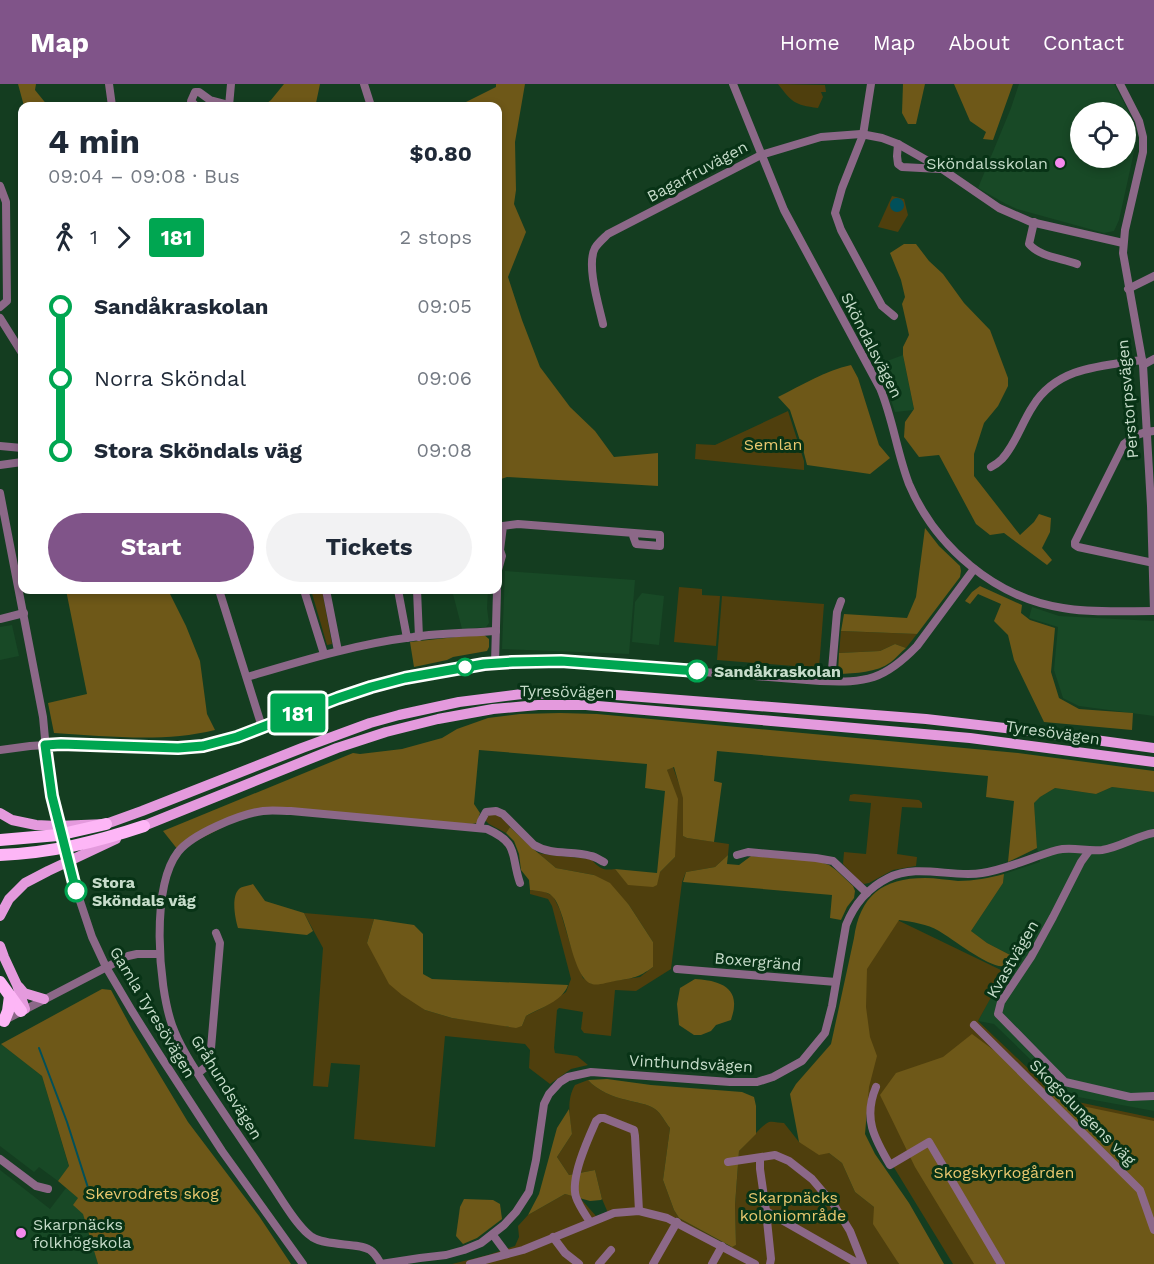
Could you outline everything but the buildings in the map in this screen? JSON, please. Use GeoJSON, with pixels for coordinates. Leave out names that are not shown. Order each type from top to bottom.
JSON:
{"type":"FeatureCollection","features":[{"type":"Feature","properties":{"kind":"highway","name":"Tyresövägen"},"geometry":{"type":"LineString","coordinates":[[0,840],[37,831],[106,824]]}},
{"type":"Feature","properties":{"kind":"highway","name":"Tyresövägen"},"geometry":{"type":"LineString","coordinates":[[0,855],[81,850],[144,826]]}},
{"type":"Feature","properties":{"kind":"highway"},"geometry":{"type":"LineString","coordinates":[[0,982],[23,1010]]}},
{"type":"Feature","properties":{"kind":"highway"},"geometry":{"type":"LineString","coordinates":[[2,1023],[8,1011],[10,996]]}},
{"type":"Feature","properties":{"kind":"main road","name":"Tyresövägen"},"geometry":{"type":"LineString","coordinates":[[106,824],[370,723],[450,704],[522,694],[590,693],[926,719],[1154,748]]}},
{"type":"Feature","properties":{"kind":"main road","name":"Tyresövägen"},"geometry":{"type":"LineString","coordinates":[[144,826],[337,748],[387,732],[466,713],[537,705],[596,706],[937,735],[1154,762]]}},
{"type":"Feature","properties":{"kind":"main road"},"geometry":{"type":"LineString","coordinates":[[0,813],[37,831]]}},
{"type":"Feature","properties":{"kind":"main road"},"geometry":{"type":"LineString","coordinates":[[0,916],[15,892],[25,883],[81,850]]}},
{"type":"Feature","properties":{"kind":"main road"},"geometry":{"type":"LineString","coordinates":[[0,946],[17,985],[23,1010]]}},
{"type":"Feature","properties":{"kind":"main road"},"geometry":{"type":"LineString","coordinates":[[17,985],[31,997],[44,999]]}},
{"type":"Feature","properties":{"kind":"street"},"geometry":{"type":"LineString","coordinates":[[109,84],[111,102]]}},
{"type":"Feature","properties":{"kind":"street"},"geometry":{"type":"LineString","coordinates":[[229,102],[231,84]]}},
{"type":"Feature","properties":{"kind":"street"},"geometry":{"type":"LineString","coordinates":[[364,84],[370,102]]}},
{"type":"Feature","properties":{"kind":"street","name":"Sköndalsvägen"},"geometry":{"type":"LineString","coordinates":[[733,84],[784,210],[880,388],[894,428],[903,466],[923,513],[949,546],[974,569],[993,582],[1042,603],[1062,608],[1098,611],[1154,611]]}},
{"type":"Feature","properties":{"kind":"street"},"geometry":{"type":"LineString","coordinates":[[871,84],[863,135],[842,188],[835,213],[841,230],[882,306],[894,316]]}},
{"type":"Feature","properties":{"kind":"street","name":"Perstorpsvägen"},"geometry":{"type":"LineString","coordinates":[[1120,84],[1139,121],[1143,137],[1143,152],[1123,243],[1123,253],[1142,362],[1150,431],[1154,611]]}},
{"type":"Feature","properties":{"kind":"street"},"geometry":{"type":"LineString","coordinates":[[191,102],[195,92],[199,92],[207,102]]}},
{"type":"Feature","properties":{"kind":"street","name":"Bagarfruvägen"},"geometry":{"type":"LineString","coordinates":[[603,324],[591,268],[594,249],[608,234],[761,155],[821,137],[863,135],[882,138],[898,144],[942,169],[999,208],[1034,222],[1123,243]]}},
{"type":"Feature","properties":{"kind":"street"},"geometry":{"type":"LineString","coordinates":[[898,144],[898,164],[942,169]]}},
{"type":"Feature","properties":{"kind":"street"},"geometry":{"type":"LineString","coordinates":[[1143,152],[1154,151]]}},
{"type":"Feature","properties":{"kind":"street"},"geometry":{"type":"LineString","coordinates":[[0,187],[6,202],[7,301],[0,307]]}},
{"type":"Feature","properties":{"kind":"street"},"geometry":{"type":"LineString","coordinates":[[1034,222],[1029,244],[1032,248],[1077,264]]}},
{"type":"Feature","properties":{"kind":"street"},"geometry":{"type":"LineString","coordinates":[[1128,289],[1154,276]]}},
{"type":"Feature","properties":{"kind":"street"},"geometry":{"type":"LineString","coordinates":[[0,318],[18,347]]}},
{"type":"Feature","properties":{"kind":"street"},"geometry":{"type":"LineString","coordinates":[[991,467],[1003,458],[1034,404],[1055,383],[1067,375],[1084,369],[1154,359]]}},
{"type":"Feature","properties":{"kind":"street"},"geometry":{"type":"LineString","coordinates":[[1150,431],[1133,436],[1124,444],[1075,545],[1154,563]]}},
{"type":"Feature","properties":{"kind":"street"},"geometry":{"type":"LineString","coordinates":[[0,446],[18,448]]}},
{"type":"Feature","properties":{"kind":"street"},"geometry":{"type":"LineString","coordinates":[[0,465],[18,463]]}},
{"type":"Feature","properties":{"kind":"street","name":"Gamla Tyresövägen"},"geometry":{"type":"LineString","coordinates":[[0,493],[18,584]]}},
{"type":"Feature","properties":{"kind":"street"},"geometry":{"type":"LineString","coordinates":[[502,534],[503,526],[518,524],[632,533]]}},
{"type":"Feature","properties":{"kind":"street"},"geometry":{"type":"LineString","coordinates":[[0,750],[45,745],[191,747],[237,737],[338,698],[405,678],[495,663],[561,661],[831,681],[863,681],[895,667],[917,646],[974,569]]}},
{"type":"Feature","properties":{"kind":"street","name":"Gamla Tyresövägen"},"geometry":{"type":"LineString","coordinates":[[20,594],[43,717],[52,796],[73,880],[92,937],[106,967],[137,1020],[222,1151],[303,1264]]}},
{"type":"Feature","properties":{"kind":"street"},"geometry":{"type":"LineString","coordinates":[[220,594],[262,727]]}},
{"type":"Feature","properties":{"kind":"street"},"geometry":{"type":"LineString","coordinates":[[305,594],[324,654]]}},
{"type":"Feature","properties":{"kind":"street"},"geometry":{"type":"LineString","coordinates":[[327,594],[338,651]]}},
{"type":"Feature","properties":{"kind":"street"},"geometry":{"type":"LineString","coordinates":[[399,594],[407,638]]}},
{"type":"Feature","properties":{"kind":"street"},"geometry":{"type":"LineString","coordinates":[[417,594],[419,636]]}},
{"type":"Feature","properties":{"kind":"street"},"geometry":{"type":"LineString","coordinates":[[495,663],[497,594]]}},
{"type":"Feature","properties":{"kind":"street"},"geometry":{"type":"LineString","coordinates":[[831,681],[837,612],[841,601]]}},
{"type":"Feature","properties":{"kind":"street"},"geometry":{"type":"LineString","coordinates":[[0,619],[24,614]]}},
{"type":"Feature","properties":{"kind":"street"},"geometry":{"type":"LineString","coordinates":[[247,677],[324,654],[407,638],[496,631]]}},
{"type":"Feature","properties":{"kind":"street","name":"Gråhundsvägen"},"geometry":{"type":"LineString","coordinates":[[381,1264],[370,1250],[364,1247],[314,1239],[306,1232],[182,1048],[172,1025],[164,993],[160,954],[162,901],[166,879],[179,851],[203,833],[247,815],[264,811],[291,811],[479,828],[507,840],[515,857],[516,872],[520,883]]}},
{"type":"Feature","properties":{"kind":"street"},"geometry":{"type":"LineString","coordinates":[[479,828],[486,812],[496,811],[503,814],[540,849],[550,852],[591,855],[604,862]]}},
{"type":"Feature","properties":{"kind":"street","name":"Vinthundsvägen"},"geometry":{"type":"LineString","coordinates":[[381,1264],[446,1255],[464,1250],[493,1235],[504,1225],[529,1192],[544,1104],[549,1094],[568,1077],[591,1072],[757,1082],[773,1077],[802,1061],[825,1033],[846,925],[854,907],[867,893],[888,878],[912,871],[980,873],[1059,849],[1103,850],[1154,833]]}},
{"type":"Feature","properties":{"kind":"street","name":"Kvastvägen"},"geometry":{"type":"LineString","coordinates":[[1089,850],[1030,957],[1001,1002],[998,1014],[1065,1082],[1130,1097],[1154,1096]]}},
{"type":"Feature","properties":{"kind":"street"},"geometry":{"type":"LineString","coordinates":[[737,855],[748,852],[833,861],[867,893]]}},
{"type":"Feature","properties":{"kind":"street"},"geometry":{"type":"LineString","coordinates":[[198,1072],[207,1066],[210,1060],[220,943],[216,933]]}},
{"type":"Feature","properties":{"kind":"street"},"geometry":{"type":"LineString","coordinates":[[2,1023],[128,956],[160,954]]}},
{"type":"Feature","properties":{"kind":"street","name":"Boxergränd"},"geometry":{"type":"LineString","coordinates":[[677,969],[836,982]]}},
{"type":"Feature","properties":{"kind":"street","name":"Skogsdungens väg"},"geometry":{"type":"LineString","coordinates":[[974,1025],[1140,1190],[1154,1230]]}},
{"type":"Feature","properties":{"kind":"street"},"geometry":{"type":"LineString","coordinates":[[876,1087],[869,1111],[872,1129],[890,1165],[929,1142],[1001,1264]]}},
{"type":"Feature","properties":{"kind":"street"},"geometry":{"type":"LineString","coordinates":[[590,1222],[580,1206],[575,1188],[584,1147],[596,1121],[600,1118],[634,1130],[639,1211]]}},
{"type":"Feature","properties":{"kind":"street"},"geometry":{"type":"LineString","coordinates":[[728,1162],[775,1155],[789,1161],[812,1179],[834,1205],[850,1231],[861,1264]]}},
{"type":"Feature","properties":{"kind":"street"},"geometry":{"type":"LineString","coordinates":[[760,1158],[770,1264]]}},
{"type":"Feature","properties":{"kind":"street"},"geometry":{"type":"LineString","coordinates":[[0,1159],[36,1186],[48,1189]]}},
{"type":"Feature","properties":{"kind":"street"},"geometry":{"type":"LineString","coordinates":[[470,1264],[523,1250],[614,1213],[639,1211],[656,1214],[677,1222],[755,1264]]}},
{"type":"Feature","properties":{"kind":"street"},"geometry":{"type":"LineString","coordinates":[[766,1211],[861,1264]]}},
{"type":"Feature","properties":{"kind":"street"},"geometry":{"type":"LineString","coordinates":[[653,1264],[677,1222]]}},
{"type":"Feature","properties":{"kind":"street"},"geometry":{"type":"LineString","coordinates":[[493,1235],[507,1254]]}},
{"type":"Feature","properties":{"kind":"street"},"geometry":{"type":"LineString","coordinates":[[553,1237],[565,1253],[579,1264]]}},
{"type":"Feature","properties":{"kind":"street"},"geometry":{"type":"LineString","coordinates":[[712,1264],[722,1246]]}},
{"type":"Feature","properties":{"kind":"street"},"geometry":{"type":"LineString","coordinates":[[599,1264],[611,1250]]}},
{"type":"Feature","properties":{"kind":"shaded area","name":"Sköndalsskolan"},"geometry":{"type":"Polygon","coordinates":[[[1019,84],[1114,84],[1124,102],[1070,102],[1070,168],[1130,168],[1119,220],[1114,231],[1104,233],[1017,209],[978,188],[1019,84]]]}},
{"type":"Feature","properties":{"kind":"shaded area"},"geometry":{"type":"Polygon","coordinates":[[[903,355],[914,410],[895,412],[879,364],[903,355]]]}},
{"type":"Feature","properties":{"kind":"shaded area"},"geometry":{"type":"Polygon","coordinates":[[[505,571],[635,580],[629,654],[502,649],[505,571]]]}},
{"type":"Feature","properties":{"kind":"shaded area"},"geometry":{"type":"Polygon","coordinates":[[[642,593],[664,596],[659,645],[632,642],[635,602],[642,593]]]}},
{"type":"Feature","properties":{"kind":"shaded area"},"geometry":{"type":"Polygon","coordinates":[[[453,594],[488,594],[489,623],[486,627],[462,629],[453,594]]]}},
{"type":"Feature","properties":{"kind":"shaded area"},"geometry":{"type":"Polygon","coordinates":[[[1032,607],[1059,616],[1154,621],[1154,716],[1079,706],[1063,698],[1054,670],[1058,627],[1029,618],[1032,607]]]}},
{"type":"Feature","properties":{"kind":"shaded area"},"geometry":{"type":"Polygon","coordinates":[[[12,625],[19,656],[0,660],[0,627],[12,625]]]}},
{"type":"Feature","properties":{"kind":"shaded area"},"geometry":{"type":"Polygon","coordinates":[[[1112,787],[1154,792],[1154,1111],[1067,1095],[994,1024],[978,1021],[1014,957],[987,943],[971,931],[1003,883],[1004,874],[1040,862],[1034,803],[1055,788],[1096,794],[1112,787]]]}},
{"type":"Feature","properties":{"kind":"shaded area"},"geometry":{"type":"Polygon","coordinates":[[[1,1044],[42,1076],[69,1167],[58,1181],[39,1167],[34,1172],[0,1146],[1,1044]]]}},
{"type":"Feature","properties":{"kind":"shaded area"},"geometry":{"type":"Polygon","coordinates":[[[0,1170],[50,1209],[66,1188],[79,1198],[98,1264],[0,1264],[0,1170]]]}},
{"type":"Feature","properties":{"kind":"green space"},"geometry":{"type":"Polygon","coordinates":[[[18,84],[36,84],[35,90],[45,102],[23,102],[18,84]]]}},
{"type":"Feature","properties":{"kind":"green space"},"geometry":{"type":"Polygon","coordinates":[[[284,84],[320,84],[316,102],[268,102],[284,84]]]}},
{"type":"Feature","properties":{"kind":"green space"},"geometry":{"type":"Polygon","coordinates":[[[496,84],[525,84],[515,142],[514,204],[526,232],[508,277],[540,367],[570,407],[595,431],[614,457],[658,453],[658,486],[507,477],[502,479],[502,102],[466,102],[496,87],[496,84]]]}},
{"type":"Feature","properties":{"kind":"green space"},"geometry":{"type":"Polygon","coordinates":[[[778,84],[825,85],[826,92],[821,92],[823,97],[818,108],[810,107],[794,102],[778,84]]]}},
{"type":"Feature","properties":{"kind":"green space"},"geometry":{"type":"Polygon","coordinates":[[[903,84],[925,84],[916,124],[908,124],[902,113],[903,84]]]}},
{"type":"Feature","properties":{"kind":"green space"},"geometry":{"type":"Polygon","coordinates":[[[954,84],[1013,84],[993,140],[983,139],[986,132],[970,121],[954,84]]]}},
{"type":"Feature","properties":{"kind":"green space"},"geometry":{"type":"Polygon","coordinates":[[[892,196],[904,199],[908,215],[898,232],[878,227],[892,196]]]}},
{"type":"Feature","properties":{"kind":"green space"},"geometry":{"type":"Polygon","coordinates":[[[904,244],[916,244],[943,274],[964,303],[990,330],[1008,378],[1008,386],[998,406],[984,423],[974,454],[974,476],[1020,535],[1039,514],[1051,518],[1050,532],[1042,548],[1052,560],[1047,565],[1004,533],[990,535],[976,524],[939,455],[919,457],[904,437],[905,422],[914,409],[903,355],[903,347],[909,335],[902,304],[905,297],[890,253],[904,244]]]}},
{"type":"Feature","properties":{"kind":"green space"},"geometry":{"type":"Polygon","coordinates":[[[851,365],[858,378],[879,445],[890,458],[870,474],[807,465],[790,410],[778,397],[823,375],[851,365]]]}},
{"type":"Feature","properties":{"kind":"green space","name":"Semlan"},"geometry":{"type":"Polygon","coordinates":[[[788,411],[804,461],[804,470],[695,459],[696,444],[715,445],[788,411]]]}},
{"type":"Feature","properties":{"kind":"green space"},"geometry":{"type":"Polygon","coordinates":[[[925,528],[939,546],[960,566],[961,571],[960,577],[917,634],[841,631],[844,614],[907,618],[916,597],[925,528]]]}},
{"type":"Feature","properties":{"kind":"green space"},"geometry":{"type":"Polygon","coordinates":[[[980,586],[1022,605],[1021,613],[1030,620],[1055,628],[1051,672],[1059,698],[1079,709],[1133,713],[1132,730],[1044,722],[1014,660],[1008,635],[994,621],[1001,604],[978,594],[970,604],[965,601],[980,586]]]}},
{"type":"Feature","properties":{"kind":"green space"},"geometry":{"type":"Polygon","coordinates":[[[679,587],[702,589],[702,595],[720,596],[716,646],[674,642],[679,587]]]}},
{"type":"Feature","properties":{"kind":"green space"},"geometry":{"type":"Polygon","coordinates":[[[67,594],[170,594],[200,661],[207,714],[215,730],[155,737],[54,733],[48,703],[87,694],[67,594]]]}},
{"type":"Feature","properties":{"kind":"green space"},"geometry":{"type":"Polygon","coordinates":[[[312,594],[323,594],[332,644],[327,645],[312,594]]]}},
{"type":"Feature","properties":{"kind":"green space"},"geometry":{"type":"Polygon","coordinates":[[[722,596],[824,604],[819,668],[717,660],[722,596]]]}},
{"type":"Feature","properties":{"kind":"green space"},"geometry":{"type":"Polygon","coordinates":[[[841,631],[917,634],[906,648],[895,644],[880,651],[839,653],[841,631]]]}},
{"type":"Feature","properties":{"kind":"green space"},"geometry":{"type":"Polygon","coordinates":[[[483,634],[489,639],[487,651],[414,667],[410,642],[483,634]]]}},
{"type":"Feature","properties":{"kind":"green space"},"geometry":{"type":"Polygon","coordinates":[[[895,644],[906,648],[885,666],[866,672],[838,674],[839,653],[880,651],[895,644]]]}},
{"type":"Feature","properties":{"kind":"green space"},"geometry":{"type":"Polygon","coordinates":[[[560,713],[597,714],[1018,753],[1154,771],[1154,792],[1112,787],[1096,794],[1055,788],[1034,803],[1037,848],[1008,862],[1014,801],[986,797],[988,776],[717,751],[714,781],[722,783],[714,842],[683,836],[683,798],[674,767],[667,770],[678,799],[675,857],[660,872],[657,885],[653,887],[628,885],[615,869],[657,873],[665,791],[645,788],[647,764],[479,750],[474,804],[480,813],[477,823],[257,810],[178,850],[163,831],[353,753],[402,749],[442,738],[457,729],[488,718],[560,713]]]}},
{"type":"Feature","properties":{"kind":"green space"},"geometry":{"type":"Polygon","coordinates":[[[673,767],[684,798],[683,836],[729,844],[728,855],[715,867],[686,872],[682,882],[671,969],[636,991],[615,990],[611,1036],[584,1033],[581,1029],[583,1012],[559,1008],[557,1010],[555,1053],[577,1056],[588,1065],[571,1069],[550,1084],[529,1068],[530,1050],[525,1044],[445,1036],[435,1147],[354,1139],[360,1065],[331,1063],[328,1087],[313,1086],[323,948],[304,913],[374,919],[367,943],[425,1010],[452,1018],[508,1027],[522,1026],[526,1016],[566,992],[571,979],[552,906],[548,899],[530,894],[530,890],[543,891],[553,896],[583,978],[592,984],[640,977],[653,967],[653,942],[629,905],[594,875],[556,868],[538,853],[591,859],[602,868],[615,869],[629,885],[660,872],[675,857],[667,770],[673,767]]]}},
{"type":"Feature","properties":{"kind":"green space"},"geometry":{"type":"Polygon","coordinates":[[[850,795],[919,800],[922,803],[922,808],[902,807],[897,854],[917,857],[916,866],[893,870],[864,884],[843,864],[844,852],[866,854],[871,803],[849,801],[850,795]]]}},
{"type":"Feature","properties":{"kind":"green space"},"geometry":{"type":"Polygon","coordinates":[[[490,814],[499,816],[510,827],[506,833],[486,821],[490,814]]]}},
{"type":"Feature","properties":{"kind":"green space"},"geometry":{"type":"Polygon","coordinates":[[[510,827],[556,868],[594,875],[610,883],[629,905],[653,942],[653,967],[635,977],[600,984],[592,984],[585,979],[574,957],[557,903],[547,893],[530,890],[529,880],[521,870],[519,854],[514,841],[506,833],[510,827]]]}},
{"type":"Feature","properties":{"kind":"green space"},"geometry":{"type":"Polygon","coordinates":[[[728,855],[727,864],[739,865],[751,856],[817,861],[829,865],[853,886],[854,898],[841,920],[830,918],[832,895],[683,882],[686,872],[715,867],[728,855]]]}},
{"type":"Feature","properties":{"kind":"green space"},"geometry":{"type":"Polygon","coordinates":[[[1004,874],[1003,883],[971,931],[987,943],[1014,957],[1010,963],[998,966],[990,963],[939,931],[899,920],[867,969],[866,1007],[870,1037],[877,1056],[869,1087],[865,1134],[875,1154],[909,1203],[944,1264],[899,1264],[873,1224],[874,1207],[855,1192],[842,1163],[829,1153],[819,1155],[799,1142],[790,1094],[831,1044],[857,923],[868,901],[876,892],[897,881],[910,879],[964,881],[1004,874]]]}},
{"type":"Feature","properties":{"kind":"green space"},"geometry":{"type":"Polygon","coordinates":[[[253,884],[265,901],[304,913],[313,931],[307,935],[238,928],[234,908],[235,897],[240,888],[253,884]]]}},
{"type":"Feature","properties":{"kind":"green space","name":"Skogskyrkogården"},"geometry":{"type":"Polygon","coordinates":[[[887,915],[1005,972],[978,1021],[1059,1098],[1154,1118],[1154,1264],[953,1264],[868,1125],[856,975],[887,915]]]}},
{"type":"Feature","properties":{"kind":"green space"},"geometry":{"type":"Polygon","coordinates":[[[374,919],[414,925],[423,934],[423,974],[432,979],[568,985],[556,1000],[526,1016],[522,1026],[516,1028],[452,1018],[425,1010],[389,984],[367,943],[374,919]]]}},
{"type":"Feature","properties":{"kind":"green space"},"geometry":{"type":"Polygon","coordinates":[[[695,979],[722,985],[727,988],[734,999],[731,1020],[716,1025],[711,1031],[701,1035],[694,1035],[679,1025],[677,1004],[680,988],[695,979]]]}},
{"type":"Feature","properties":{"kind":"green space","name":"Skevrodrets skog"},"geometry":{"type":"Polygon","coordinates":[[[102,989],[111,990],[188,1122],[259,1216],[291,1264],[98,1264],[83,1214],[73,1205],[78,1198],[58,1181],[69,1166],[42,1076],[1,1044],[102,989]]]}},
{"type":"Feature","properties":{"kind":"green space","name":"Skogskyrkogården"},"geometry":{"type":"Polygon","coordinates":[[[972,1034],[1063,1102],[1154,1121],[1154,1264],[974,1264],[915,1167],[880,1095],[896,1073],[943,1057],[972,1034]]]}},
{"type":"Feature","properties":{"kind":"green space"},"geometry":{"type":"Polygon","coordinates":[[[607,1079],[742,1092],[754,1097],[756,1134],[739,1151],[735,1205],[736,1245],[732,1247],[679,1218],[663,1180],[670,1128],[655,1109],[611,1095],[588,1080],[607,1079]]]}},
{"type":"Feature","properties":{"kind":"green space","name":"Skarpnäcks koloniområde"},"geometry":{"type":"Polygon","coordinates":[[[588,1080],[611,1095],[655,1109],[670,1128],[663,1180],[679,1218],[731,1247],[736,1245],[735,1205],[739,1151],[766,1124],[784,1123],[799,1142],[829,1153],[842,1163],[855,1192],[874,1207],[899,1264],[452,1264],[515,1246],[519,1237],[518,1226],[528,1215],[565,1194],[580,1198],[596,1216],[608,1213],[595,1170],[569,1175],[557,1157],[572,1134],[569,1109],[572,1091],[575,1085],[588,1080]]]}},
{"type":"Feature","properties":{"kind":"green space"},"geometry":{"type":"Polygon","coordinates":[[[569,1109],[572,1134],[557,1157],[569,1175],[595,1170],[602,1199],[590,1201],[565,1194],[528,1215],[539,1194],[557,1128],[569,1109]]]}},
{"type":"Feature","properties":{"kind":"green space"},"geometry":{"type":"Polygon","coordinates":[[[464,1199],[493,1200],[500,1204],[502,1219],[477,1238],[463,1244],[456,1236],[460,1207],[464,1199]]]}},
{"type":"Feature","properties":{"kind":"water"},"geometry":{"type":"Polygon","coordinates":[[[897,198],[902,200],[904,205],[902,210],[897,212],[892,210],[890,205],[892,200],[897,198]]]}},
{"type":"Feature","properties":{"kind":"waterway"},"geometry":{"type":"LineString","coordinates":[[39,1048],[67,1122],[90,1194]]}},
{"type":"Feature","properties":{"kind":"bus line","name":"181"},"geometry":{"type":"LineString","coordinates":[[76,891],[52,796],[45,745],[178,748],[203,746],[237,737],[371,687],[405,678],[484,664],[561,661],[697,671]]}},
{"type":"Feature","properties":{"kind":"place","name":"Sköndalsskolan"},"geometry":{"type":"Point","coordinates":[1060,163]}},
{"type":"Feature","properties":{"kind":"place","name":"Sandåkraskolan"},"geometry":{"type":"Point","coordinates":[697,671]}},
{"type":"Feature","properties":{"kind":"place","name":"Stora Sköndals väg"},"geometry":{"type":"Point","coordinates":[76,891]}},
{"type":"Feature","properties":{"kind":"place","name":"Skarpnäcks folkhögskola"},"geometry":{"type":"Point","coordinates":[21,1233]}}]}
